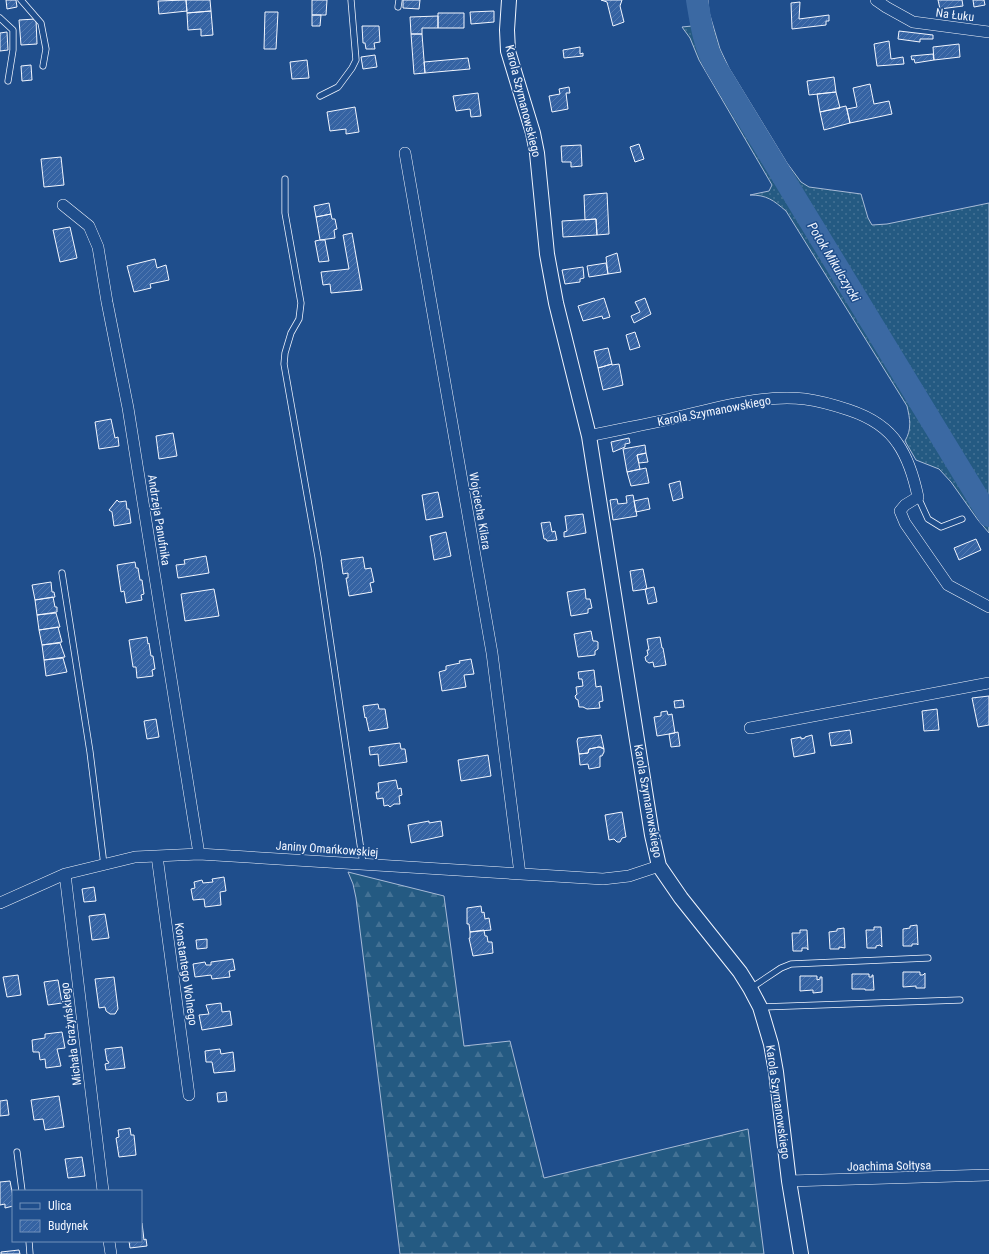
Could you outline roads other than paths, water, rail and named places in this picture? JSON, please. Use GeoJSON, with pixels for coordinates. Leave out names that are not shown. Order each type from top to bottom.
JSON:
{"type":"FeatureCollection","features":[{"type":"Feature","properties":{"kind":"street","name":"Karola Szymanowskiego"},"geometry":{"type":"LineString","coordinates":[[509,0],[507,30],[508,51],[533,133],[537,153],[547,254],[556,303],[590,436],[652,835],[660,866],[681,898],[740,972],[760,1007],[771,1044],[776,1072],[789,1181],[801,1254]]}},
{"type":"Feature","properties":{"kind":"street","name":"Na Łuku"},"geometry":{"type":"LineString","coordinates":[[876,0],[913,22],[989,32]]}},
{"type":"Feature","properties":{"kind":"street","name":"Wojciecha Kilara"},"geometry":{"type":"LineString","coordinates":[[405,154],[492,653],[520,874]]}},
{"type":"Feature","properties":{"kind":"street","name":"Andrzeja Panufnika"},"geometry":{"type":"LineString","coordinates":[[63,205],[89,226],[98,247],[107,302],[128,408],[199,854]]}},
{"type":"Feature","properties":{"kind":"street","name":"Karola Szymanowskiego"},"geometry":{"type":"LineString","coordinates":[[590,436],[751,401],[781,398],[804,399],[831,404],[858,413],[881,426],[897,442],[905,455],[912,472],[918,497]]}},
{"type":"Feature","properties":{"kind":"street"},"geometry":{"type":"LineString","coordinates":[[918,497],[905,505],[900,511],[905,523],[948,585],[989,607]]}},
{"type":"Feature","properties":{"kind":"street"},"geometry":{"type":"LineString","coordinates":[[750,728],[989,683]]}},
{"type":"Feature","properties":{"kind":"street","name":"Janiny Omańkowskiej"},"geometry":{"type":"LineString","coordinates":[[0,903],[65,874],[135,857],[199,854],[603,879],[629,876],[660,866]]}},
{"type":"Feature","properties":{"kind":"street","name":"Konstantego Wolnego"},"geometry":{"type":"LineString","coordinates":[[157,856],[189,1095]]}},
{"type":"Feature","properties":{"kind":"street","name":"Michała Grażyńskiego"},"geometry":{"type":"LineString","coordinates":[[65,874],[103,1190]]}},
{"type":"Feature","properties":{"kind":"street","name":"Joachima Sołtysa"},"geometry":{"type":"LineString","coordinates":[[789,1181],[989,1175]]}},
{"type":"Feature","properties":{"kind":"street"},"geometry":{"type":"LineString","coordinates":[[109,1242],[111,1254]]}},
{"type":"Feature","properties":{"kind":"lane"},"geometry":{"type":"LineString","coordinates":[[21,0],[41,23],[46,49],[43,66]]}},
{"type":"Feature","properties":{"kind":"lane"},"geometry":{"type":"LineString","coordinates":[[320,96],[338,87],[356,60],[351,0]]}},
{"type":"Feature","properties":{"kind":"lane"},"geometry":{"type":"LineString","coordinates":[[398,8],[399,0]]}},
{"type":"Feature","properties":{"kind":"lane"},"geometry":{"type":"LineString","coordinates":[[0,18],[13,30],[13,50],[8,81]]}},
{"type":"Feature","properties":{"kind":"lane"},"geometry":{"type":"LineString","coordinates":[[285,179],[285,213],[301,302],[299,320],[291,333],[285,353],[284,364],[318,557],[363,864]]}},
{"type":"Feature","properties":{"kind":"lane"},"geometry":{"type":"LineString","coordinates":[[918,497],[928,519],[941,527],[962,519]]}},
{"type":"Feature","properties":{"kind":"lane"},"geometry":{"type":"LineString","coordinates":[[62,573],[90,752],[104,865]]}},
{"type":"Feature","properties":{"kind":"lane"},"geometry":{"type":"LineString","coordinates":[[750,988],[781,968],[790,964],[928,958]]}},
{"type":"Feature","properties":{"kind":"lane"},"geometry":{"type":"LineString","coordinates":[[760,1007],[960,1000]]}},
{"type":"Feature","properties":{"kind":"lane"},"geometry":{"type":"LineString","coordinates":[[17,1152],[22,1190]]}},
{"type":"Feature","properties":{"kind":"lane"},"geometry":{"type":"LineString","coordinates":[[29,1242],[30,1254]]}},
{"type":"Feature","properties":{"kind":"waterway","name":"Potok Mikulczycki"},"geometry":{"type":"LineString","coordinates":[[697,0],[706,43],[716,67],[989,516]]}}]}
